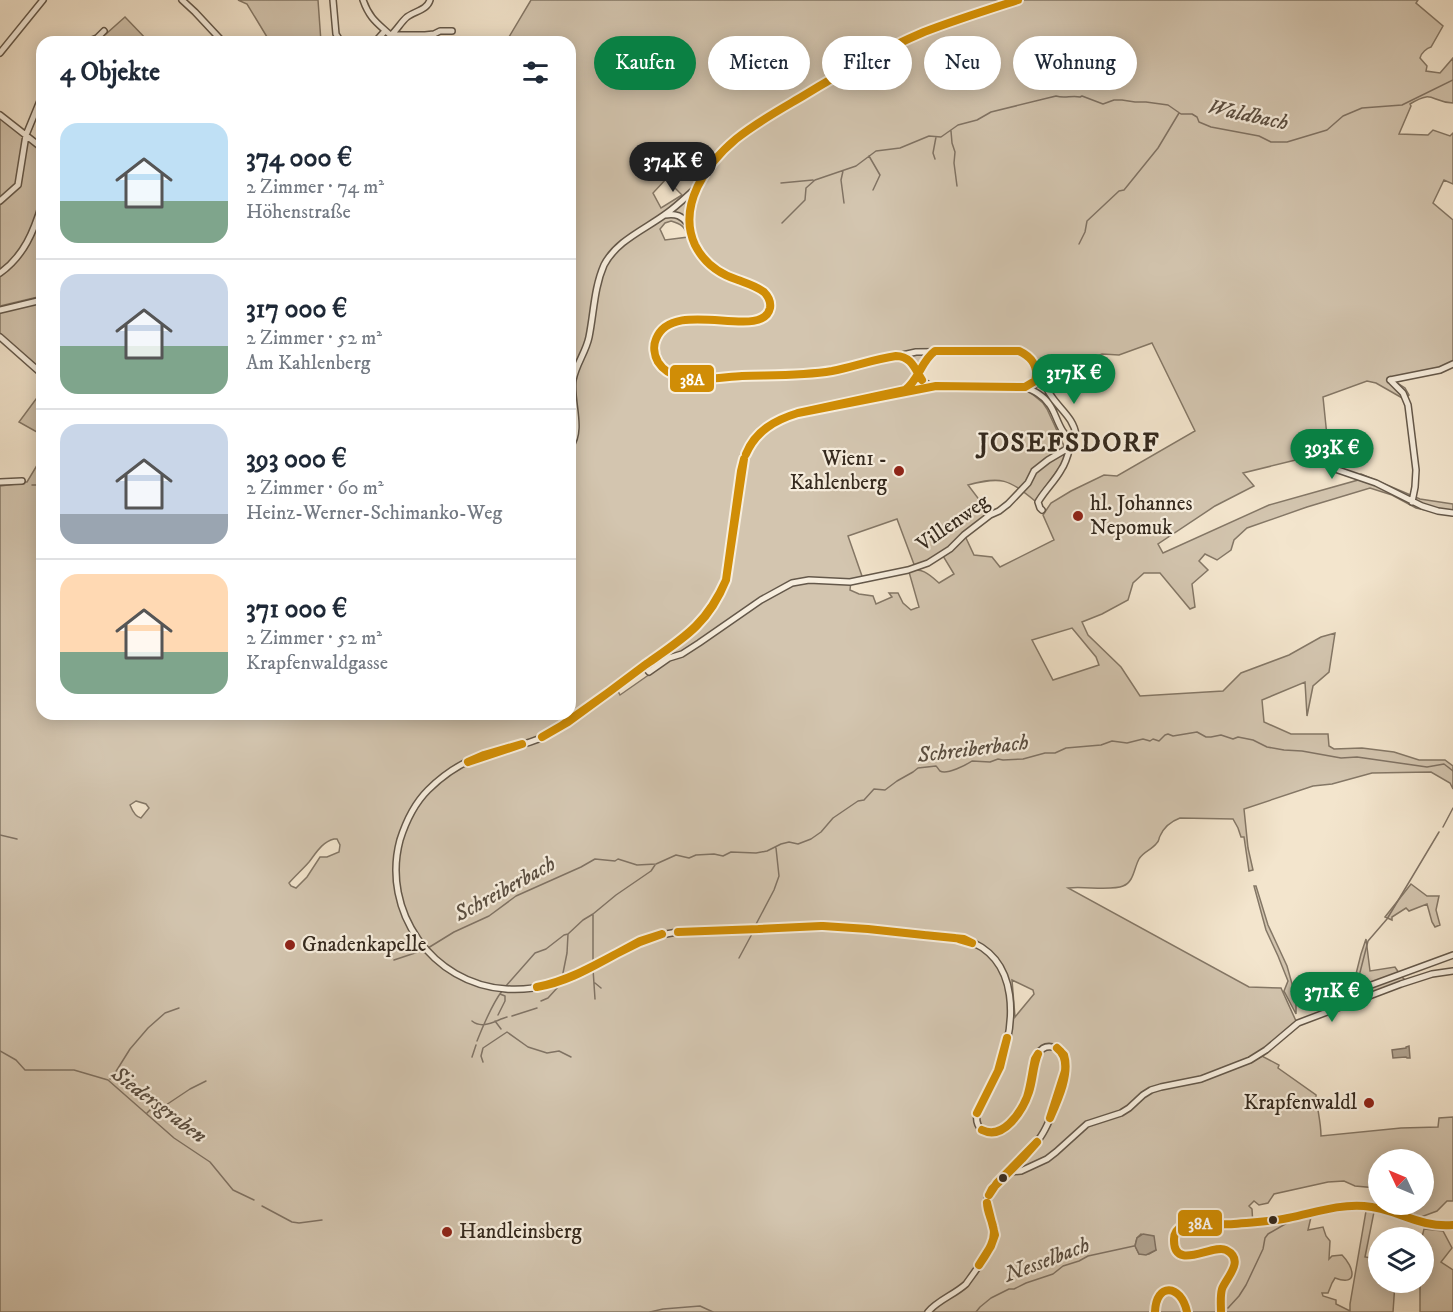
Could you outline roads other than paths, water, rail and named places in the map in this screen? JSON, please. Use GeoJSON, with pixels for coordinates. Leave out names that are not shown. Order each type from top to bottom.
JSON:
{"type":"FeatureCollection","features":[{"type":"Feature","properties":{"kind":"street"},"geometry":{"type":"LineString","coordinates":[[0,53],[43,0]]}},
{"type":"Feature","properties":{"kind":"street"},"geometry":{"type":"LineString","coordinates":[[182,0],[217,36]]}},
{"type":"Feature","properties":{"kind":"street"},"geometry":{"type":"LineString","coordinates":[[333,0],[337,36]]}},
{"type":"Feature","properties":{"kind":"street"},"geometry":{"type":"LineString","coordinates":[[363,0],[367,12],[391,35],[452,32]]}},
{"type":"Feature","properties":{"kind":"street"},"geometry":{"type":"LineString","coordinates":[[391,35],[406,18],[427,7],[430,0]]}},
{"type":"Feature","properties":{"kind":"street"},"geometry":{"type":"LineString","coordinates":[[576,369],[588,343],[597,284],[611,254],[622,244],[668,215],[696,188],[713,161],[725,148],[835,76],[909,39],[945,24],[1018,0]]}},
{"type":"Feature","properties":{"kind":"street"},"geometry":{"type":"LineString","coordinates":[[380,36],[385,31]]}},
{"type":"Feature","properties":{"kind":"street"},"geometry":{"type":"LineString","coordinates":[[99,36],[104,32]]}},
{"type":"Feature","properties":{"kind":"street"},"geometry":{"type":"LineString","coordinates":[[0,201],[18,185],[26,135],[36,111]]}},
{"type":"Feature","properties":{"kind":"street"},"geometry":{"type":"LineString","coordinates":[[0,115],[36,143]]}},
{"type":"Feature","properties":{"kind":"street"},"geometry":{"type":"LineString","coordinates":[[689,226],[690,209],[696,188]]}},
{"type":"Feature","properties":{"kind":"street"},"geometry":{"type":"LineString","coordinates":[[668,215],[682,217],[689,226],[697,248],[710,265],[762,291],[769,298],[771,306],[766,316],[760,320],[682,320],[667,325],[658,337],[655,352],[662,368],[669,374],[687,378],[815,373],[916,352],[1019,351],[1030,357],[1049,393],[1075,428],[1076,435],[1072,439],[1061,471],[1038,502],[1042,510]]}},
{"type":"Feature","properties":{"kind":"street"},"geometry":{"type":"LineString","coordinates":[[0,273],[14,261],[25,246],[36,223]]}},
{"type":"Feature","properties":{"kind":"street"},"geometry":{"type":"LineString","coordinates":[[0,310],[36,301]]}},
{"type":"Feature","properties":{"kind":"street"},"geometry":{"type":"LineString","coordinates":[[0,337],[36,369]]}},
{"type":"Feature","properties":{"kind":"street"},"geometry":{"type":"LineString","coordinates":[[894,394],[912,386],[925,359],[935,351]]}},
{"type":"Feature","properties":{"kind":"street"},"geometry":{"type":"LineString","coordinates":[[893,356],[908,359],[925,383],[936,386]]}},
{"type":"Feature","properties":{"kind":"street"},"geometry":{"type":"LineString","coordinates":[[1025,387],[1036,379],[1035,364]]}},
{"type":"Feature","properties":{"kind":"street"},"geometry":{"type":"LineString","coordinates":[[1412,502],[1416,470],[1408,405],[1403,393],[1390,380],[1440,370],[1453,364]]}},
{"type":"Feature","properties":{"kind":"street"},"geometry":{"type":"LineString","coordinates":[[576,715],[693,631],[708,614],[720,596],[728,570],[742,465],[746,452],[758,434],[773,422],[790,415],[936,386],[1025,387],[1047,401],[1065,435],[1072,439]]}},
{"type":"Feature","properties":{"kind":"street","name":"Villenweg"},"geometry":{"type":"LineString","coordinates":[[644,666],[649,672],[669,658],[682,654],[761,600],[792,583],[810,580],[850,582],[908,570],[928,563],[950,549],[990,515],[1008,504],[1028,483],[1034,471],[1070,447]]}},
{"type":"Feature","properties":{"kind":"street"},"geometry":{"type":"LineString","coordinates":[[1310,453],[1330,467],[1376,483],[1412,502],[1430,509],[1453,513]]}},
{"type":"Feature","properties":{"kind":"street"},"geometry":{"type":"LineString","coordinates":[[0,482],[22,481]]}},
{"type":"Feature","properties":{"kind":"street"},"geometry":{"type":"LineString","coordinates":[[569,720],[532,741],[479,756],[457,767],[440,779],[411,812],[398,848],[397,890],[402,909],[417,937],[432,956],[450,970],[462,977],[498,989],[546,986],[587,970],[630,945],[673,932],[832,926],[955,938],[983,948],[994,957],[1007,979],[1010,1004],[1007,1039],[995,1080],[977,1113],[980,1129],[989,1133],[999,1132],[1019,1112],[1029,1092],[1035,1059],[1041,1050],[1055,1047],[1065,1056],[1065,1071],[1048,1126],[1031,1149],[987,1197],[987,1211],[995,1234],[991,1246],[966,1284],[928,1312]]}},
{"type":"Feature","properties":{"kind":"street"},"geometry":{"type":"LineString","coordinates":[[1357,1000],[1355,991],[1453,955]]}},
{"type":"Feature","properties":{"kind":"street"},"geometry":{"type":"LineString","coordinates":[[1009,1172],[1021,1171],[1047,1159],[1087,1124],[1121,1113],[1151,1090],[1201,1079],[1243,1063],[1266,1050],[1298,1023],[1401,984],[1432,974],[1453,971]]}},
{"type":"Feature","properties":{"kind":"street"},"geometry":{"type":"LineString","coordinates":[[1221,1312],[1221,1294],[1232,1271],[1233,1257],[1227,1250],[1221,1249],[1194,1256],[1181,1254],[1176,1248],[1174,1239],[1176,1232],[1184,1225],[1225,1225],[1285,1219],[1326,1208],[1348,1205],[1382,1208],[1426,1224],[1453,1225]]}},
{"type":"Feature","properties":{"kind":"street"},"geometry":{"type":"LineString","coordinates":[[1155,1312],[1156,1298],[1162,1292],[1169,1290],[1181,1296],[1187,1312]]}},
{"type":"Feature","properties":{"kind":"waterway","name":"Waldbach"},"geometry":{"type":"LineString","coordinates":[[782,223],[805,200],[806,188],[815,180],[856,166],[876,151],[900,148],[929,136],[941,137],[958,125],[977,120],[991,112],[1056,96],[1082,96],[1103,104],[1122,100],[1168,105],[1181,114],[1192,114],[1199,122],[1211,127],[1259,136],[1271,142],[1287,142],[1327,130],[1343,116],[1362,108],[1402,105],[1453,80]]}},
{"type":"Feature","properties":{"kind":"waterway"},"geometry":{"type":"LineString","coordinates":[[1079,244],[1087,221],[1119,191],[1124,190],[1158,148],[1179,113]]}},
{"type":"Feature","properties":{"kind":"waterway"},"geometry":{"type":"LineString","coordinates":[[951,131],[957,186]]}},
{"type":"Feature","properties":{"kind":"waterway"},"geometry":{"type":"LineString","coordinates":[[935,159],[933,153],[936,137]]}},
{"type":"Feature","properties":{"kind":"waterway"},"geometry":{"type":"LineString","coordinates":[[869,156],[880,175],[873,190]]}},
{"type":"Feature","properties":{"kind":"waterway"},"geometry":{"type":"LineString","coordinates":[[843,171],[841,180],[844,203]]}},
{"type":"Feature","properties":{"kind":"waterway"},"geometry":{"type":"LineString","coordinates":[[781,183],[813,180]]}},
{"type":"Feature","properties":{"kind":"waterway"},"geometry":{"type":"LineString","coordinates":[[0,486],[16,484]]}},
{"type":"Feature","properties":{"kind":"waterway","name":"Schreiberbach"},"geometry":{"type":"LineString","coordinates":[[428,948],[454,932],[489,916],[516,896],[595,859],[615,861],[618,859],[637,865],[656,864],[676,855],[689,858],[696,855],[723,856],[731,852],[767,851],[789,842],[798,844],[821,832],[833,818],[858,801],[864,800],[874,789],[885,790],[918,768],[936,766],[940,771],[947,772],[972,761],[1023,759],[1045,753],[1055,753],[1066,748],[1101,745],[1112,741],[1127,743],[1143,739],[1159,741],[1168,734],[1173,736],[1197,732],[1206,737],[1221,735],[1233,739],[1238,737],[1253,740],[1267,747],[1341,758],[1357,757],[1427,767],[1444,764],[1453,771]]}},
{"type":"Feature","properties":{"kind":"waterway"},"geometry":{"type":"LineString","coordinates":[[1443,827],[1453,808]]}},
{"type":"Feature","properties":{"kind":"waterway"},"geometry":{"type":"LineString","coordinates":[[1357,984],[1368,941],[1387,919],[1439,832]]}},
{"type":"Feature","properties":{"kind":"waterway"},"geometry":{"type":"LineString","coordinates":[[0,835],[17,839]]}},
{"type":"Feature","properties":{"kind":"waterway"},"geometry":{"type":"LineString","coordinates":[[754,928],[779,876],[776,848]]}},
{"type":"Feature","properties":{"kind":"waterway"},"geometry":{"type":"LineString","coordinates":[[505,987],[535,953],[546,949],[568,934],[583,920],[651,871],[655,865]]}},
{"type":"Feature","properties":{"kind":"waterway"},"geometry":{"type":"LineString","coordinates":[[593,915],[593,964]]}},
{"type":"Feature","properties":{"kind":"waterway"},"geometry":{"type":"LineString","coordinates":[[739,958],[753,932]]}},
{"type":"Feature","properties":{"kind":"waterway"},"geometry":{"type":"LineString","coordinates":[[562,978],[568,934]]}},
{"type":"Feature","properties":{"kind":"waterway","name":"Schreiberbach"},"geometry":{"type":"LineString","coordinates":[[394,960],[424,950]]}},
{"type":"Feature","properties":{"kind":"waterway"},"geometry":{"type":"LineString","coordinates":[[593,969],[595,999]]}},
{"type":"Feature","properties":{"kind":"waterway"},"geometry":{"type":"LineString","coordinates":[[595,983],[601,988]]}},
{"type":"Feature","properties":{"kind":"waterway"},"geometry":{"type":"LineString","coordinates":[[541,1001],[548,998],[558,987]]}},
{"type":"Feature","properties":{"kind":"waterway"},"geometry":{"type":"LineString","coordinates":[[477,1041],[502,991]]}},
{"type":"Feature","properties":{"kind":"waterway"},"geometry":{"type":"LineString","coordinates":[[498,1015],[505,1001],[505,996],[500,994]]}},
{"type":"Feature","properties":{"kind":"waterway"},"geometry":{"type":"LineString","coordinates":[[110,1079],[130,1049],[148,1028],[165,1013],[179,1008]]}},
{"type":"Feature","properties":{"kind":"waterway"},"geometry":{"type":"LineString","coordinates":[[512,1016],[537,1008]]}},
{"type":"Feature","properties":{"kind":"waterway"},"geometry":{"type":"LineString","coordinates":[[472,1021],[481,1025],[507,1017]]}},
{"type":"Feature","properties":{"kind":"waterway"},"geometry":{"type":"LineString","coordinates":[[495,1021],[501,1029]]}},
{"type":"Feature","properties":{"kind":"waterway"},"geometry":{"type":"LineString","coordinates":[[483,1062],[481,1056],[483,1048],[507,1032],[528,1047],[547,1053],[559,1051],[571,1057]]}},
{"type":"Feature","properties":{"kind":"waterway"},"geometry":{"type":"LineString","coordinates":[[472,1057],[476,1045]]}},
{"type":"Feature","properties":{"kind":"waterway","name":"Siedersgraben"},"geometry":{"type":"LineString","coordinates":[[0,1051],[16,1060],[25,1070],[74,1070],[108,1080],[174,1138],[210,1162],[233,1190],[254,1200]]}},
{"type":"Feature","properties":{"kind":"waterway"},"geometry":{"type":"LineString","coordinates":[[147,1113],[154,1106],[163,1107],[206,1081]]}},
{"type":"Feature","properties":{"kind":"waterway","name":"Siedersgraben"},"geometry":{"type":"LineString","coordinates":[[262,1206],[292,1222],[322,1220]]}},
{"type":"Feature","properties":{"kind":"waterway"},"geometry":{"type":"LineString","coordinates":[[1228,1308],[1246,1285],[1263,1249],[1265,1238],[1287,1223]]}},
{"type":"Feature","properties":{"kind":"waterway","name":"Nesselbach"},"geometry":{"type":"LineString","coordinates":[[976,1312],[991,1298],[1009,1289],[1053,1274],[1063,1266],[1088,1256],[1134,1246]]}},
{"type":"Feature","properties":{"kind":"waterway","name":"Nesselbach"},"geometry":{"type":"LineString","coordinates":[[650,1312],[700,1306],[713,1312]]}},
{"type":"Feature","properties":{"kind":"place","name":"Wien1 - Kahlenberg"},"geometry":{"type":"Point","coordinates":[899,471]}},
{"type":"Feature","properties":{"kind":"place","name":"hl. Johannes Nepomuk"},"geometry":{"type":"Point","coordinates":[1078,516]}},
{"type":"Feature","properties":{"kind":"place","name":"Gnadenkapelle"},"geometry":{"type":"Point","coordinates":[290,945]}},
{"type":"Feature","properties":{"kind":"place","name":"Krapfenwaldl"},"geometry":{"type":"Point","coordinates":[1369,1103]}},
{"type":"Feature","properties":{"kind":"place","name":"Handleinsberg"},"geometry":{"type":"Point","coordinates":[447,1232]}},
{"type":"Feature","properties":{"kind":"district","name":"JOSEFSDORF"},"geometry":{"type":"Point","coordinates":[1069,443]}}]}
